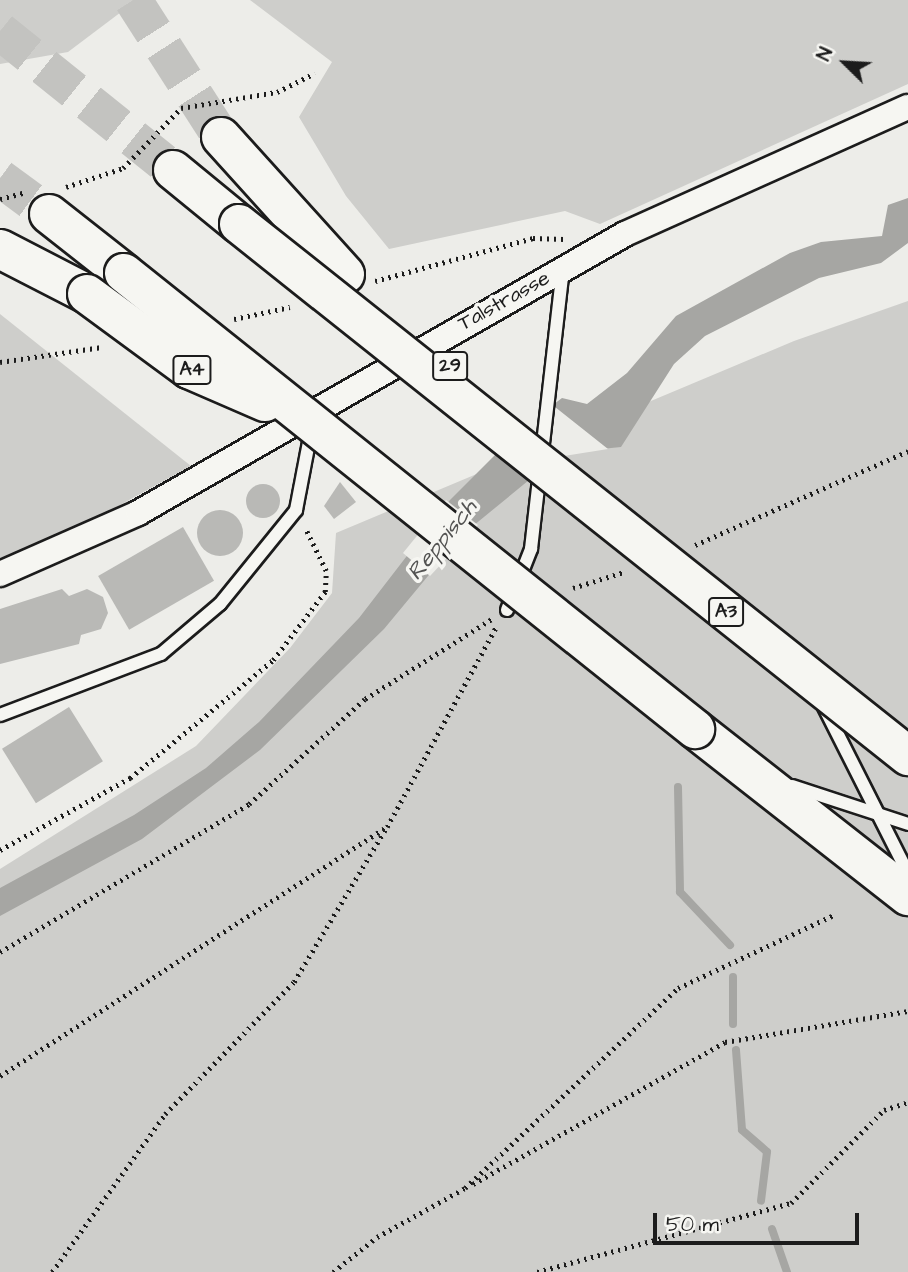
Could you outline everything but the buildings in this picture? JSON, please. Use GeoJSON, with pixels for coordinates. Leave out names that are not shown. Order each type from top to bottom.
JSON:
{"type":"FeatureCollection","features":[{"type":"Feature","properties":{"kind":"highway","name":"29"},"geometry":{"type":"LineString","coordinates":[[221,137],[277,204],[383,309],[499,406],[543,472]]}},
{"type":"Feature","properties":{"kind":"highway","name":"A3"},"geometry":{"type":"LineString","coordinates":[[173,170],[543,472],[908,757]]}},
{"type":"Feature","properties":{"kind":"highway"},"geometry":{"type":"LineString","coordinates":[[48,197],[124,273],[314,414],[733,759],[908,896]]}},
{"type":"Feature","properties":{"kind":"highway","name":"A4"},"geometry":{"type":"LineString","coordinates":[[0,249],[87,294],[189,369],[314,414]]}},
{"type":"Feature","properties":{"kind":"street","name":"Talstrasse"},"geometry":{"type":"LineString","coordinates":[[0,574],[109,528],[314,414],[563,268],[659,218],[908,107]]}},
{"type":"Feature","properties":{"kind":"lane"},"geometry":{"type":"LineString","coordinates":[[507,610],[527,566],[543,472],[554,388],[563,268]]}},
{"type":"Feature","properties":{"kind":"lane"},"geometry":{"type":"LineString","coordinates":[[0,715],[161,654],[220,604],[296,510],[314,414]]}},
{"type":"Feature","properties":{"kind":"lane"},"geometry":{"type":"LineString","coordinates":[[804,674],[908,873]]}},
{"type":"Feature","properties":{"kind":"lane"},"geometry":{"type":"LineString","coordinates":[[733,759],[881,818],[908,824]]}},
{"type":"Feature","properties":{"kind":"path"},"geometry":{"type":"LineString","coordinates":[[0,199],[48,197],[123,168],[181,108],[277,92],[315,73]]}},
{"type":"Feature","properties":{"kind":"path"},"geometry":{"type":"LineString","coordinates":[[688,548],[908,451]]}},
{"type":"Feature","properties":{"kind":"path"},"geometry":{"type":"LineString","coordinates":[[0,850],[130,778],[281,652],[318,607],[326,585],[296,510]]}},
{"type":"Feature","properties":{"kind":"path"},"geometry":{"type":"LineString","coordinates":[[563,592],[631,569]]}},
{"type":"Feature","properties":{"kind":"path"},"geometry":{"type":"LineString","coordinates":[[52,1272],[165,1114],[245,1039],[294,982],[387,827],[507,610]]}},
{"type":"Feature","properties":{"kind":"path"},"geometry":{"type":"LineString","coordinates":[[0,952],[249,804],[365,699],[507,610]]}},
{"type":"Feature","properties":{"kind":"path"},"geometry":{"type":"LineString","coordinates":[[0,1076],[387,827]]}},
{"type":"Feature","properties":{"kind":"path"},"geometry":{"type":"LineString","coordinates":[[465,1188],[678,988],[834,915]]}},
{"type":"Feature","properties":{"kind":"path"},"geometry":{"type":"LineString","coordinates":[[333,1272],[377,1237],[725,1042],[908,1011]]}},
{"type":"Feature","properties":{"kind":"path"},"geometry":{"type":"LineString","coordinates":[[537,1272],[791,1203],[884,1110],[908,1102]]}},
{"type":"Feature","properties":{"kind":"shaded area"},"geometry":{"type":"Polygon","coordinates":[[[0,0],[137,0],[68,52],[0,64],[0,0]]]}},
{"type":"Feature","properties":{"kind":"shaded area"},"geometry":{"type":"Polygon","coordinates":[[[250,0],[908,0],[908,84],[600,224],[565,211],[389,249],[346,196],[299,117],[332,62],[250,0]]]}},
{"type":"Feature","properties":{"kind":"shaded area"},"geometry":{"type":"Polygon","coordinates":[[[908,301],[908,1272],[0,1272],[0,869],[196,746],[290,648],[332,593],[336,533],[794,341],[908,301]]]}},
{"type":"Feature","properties":{"kind":"shaded area"},"geometry":{"type":"Polygon","coordinates":[[[0,314],[191,466],[80,527],[0,558],[0,314]]]}},
{"type":"Feature","properties":{"kind":"water","name":"Reppisch"},"geometry":{"type":"Polygon","coordinates":[[[908,198],[908,243],[881,263],[819,278],[705,336],[674,364],[621,447],[562,453],[462,535],[384,629],[260,750],[142,839],[0,916],[0,888],[134,815],[206,768],[259,722],[359,618],[450,500],[522,428],[562,398],[587,404],[627,373],[676,316],[790,253],[821,242],[882,236],[888,205],[908,198]]]}},
{"type":"Feature","properties":{"kind":"pier"},"geometry":{"type":"Polygon","coordinates":[[[550,403],[608,449],[564,456],[533,480],[520,425],[550,403]]]}},
{"type":"Feature","properties":{"kind":"pier"},"geometry":{"type":"Polygon","coordinates":[[[446,500],[478,525],[430,576],[403,553],[446,500]]]}},
{"type":"Feature","properties":{"kind":"waterway"},"geometry":{"type":"LineString","coordinates":[[678,787],[680,892],[730,945]]}},
{"type":"Feature","properties":{"kind":"waterway"},"geometry":{"type":"LineString","coordinates":[[733,977],[733,1024]]}},
{"type":"Feature","properties":{"kind":"waterway"},"geometry":{"type":"LineString","coordinates":[[736,1050],[742,1130],[767,1152],[761,1201]]}},
{"type":"Feature","properties":{"kind":"waterway"},"geometry":{"type":"LineString","coordinates":[[772,1229],[787,1272]]}},
{"type":"Feature","properties":{"kind":"tunnel"},"geometry":{"type":"LineString","coordinates":[[133,0],[221,137]]}},
{"type":"Feature","properties":{"kind":"tunnel"},"geometry":{"type":"LineString","coordinates":[[0,31],[173,170]]}},
{"type":"Feature","properties":{"kind":"tunnel"},"geometry":{"type":"LineString","coordinates":[[0,178],[49,214]]}}]}
